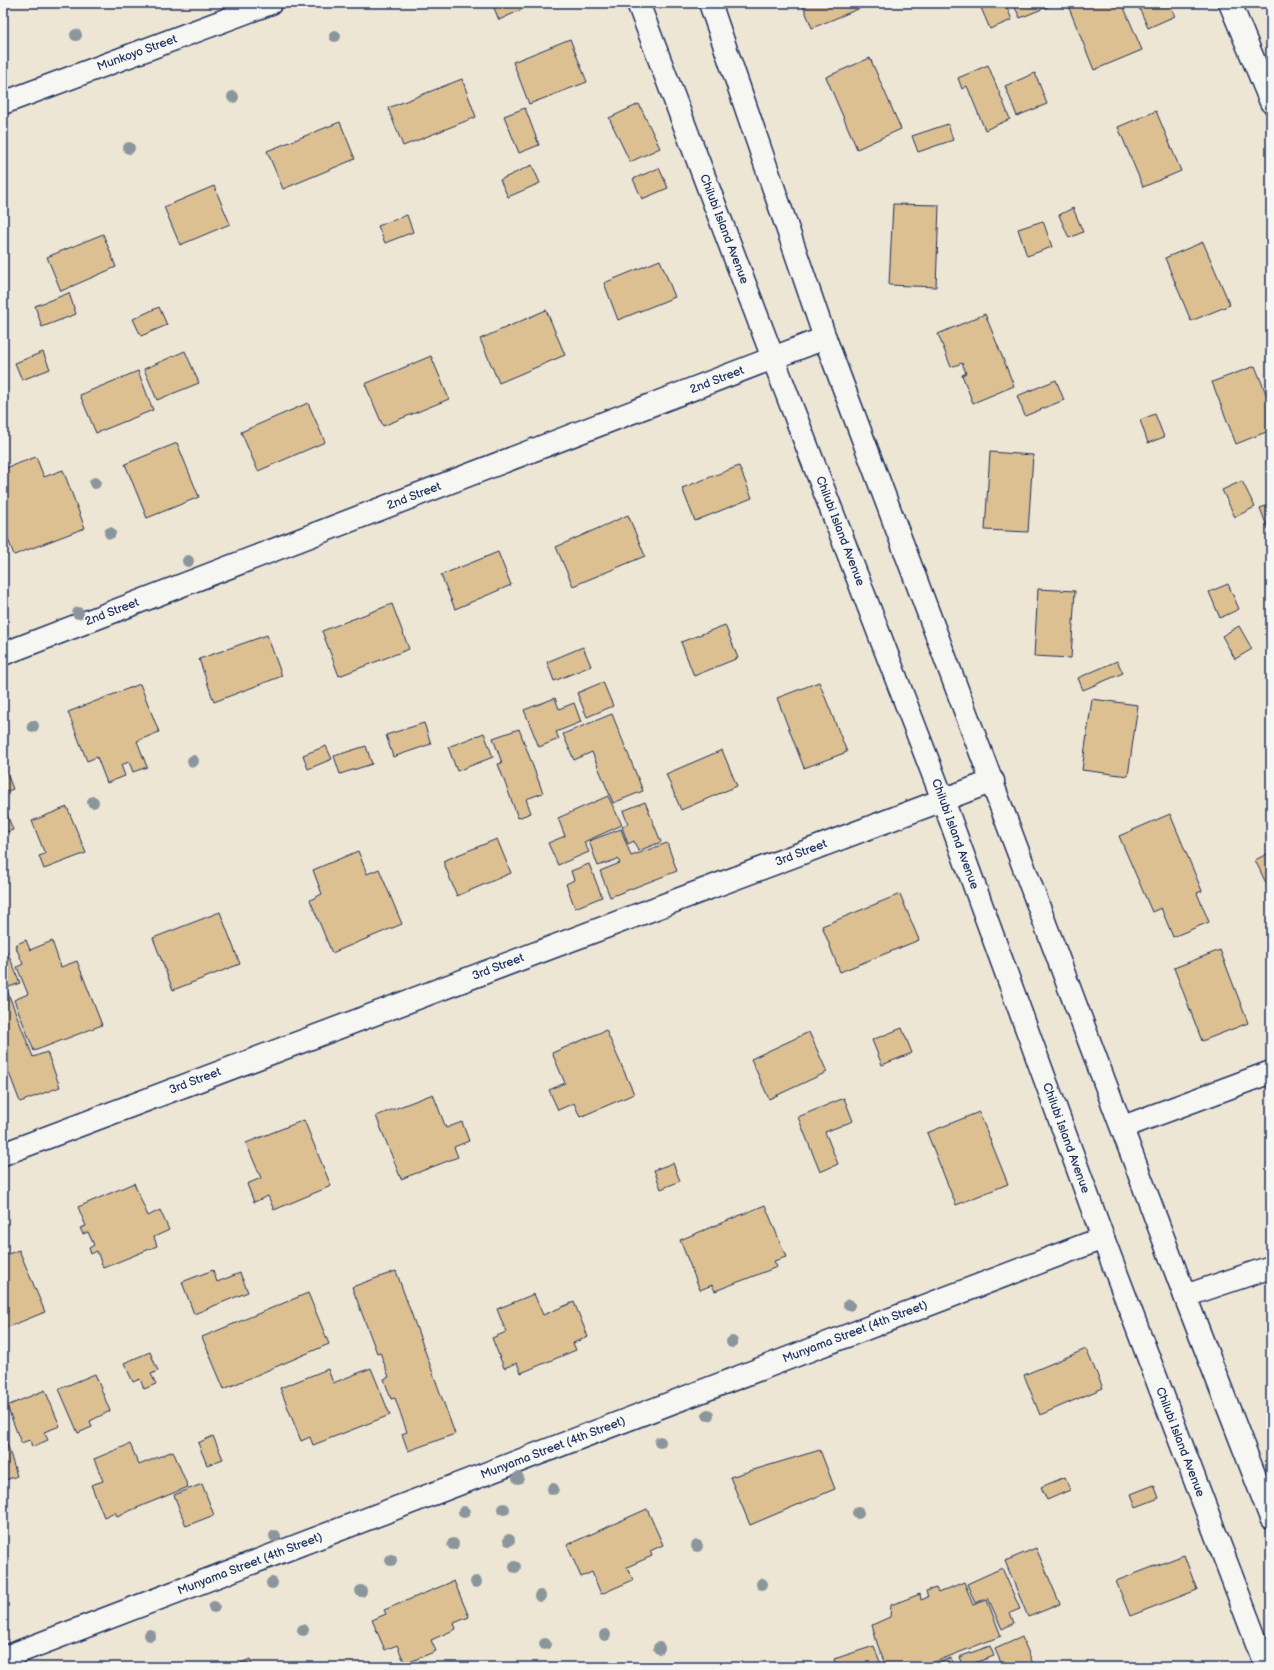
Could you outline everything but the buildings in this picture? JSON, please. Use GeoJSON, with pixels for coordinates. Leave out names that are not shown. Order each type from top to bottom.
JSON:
{"type":"FeatureCollection","features":[{"type":"Feature","properties":{"kind":"street","name":"Munkoyo Street"},"geometry":{"type":"LineString","coordinates":[[3,103],[271,3]]}},
{"type":"Feature","properties":{"kind":"street","name":"Chilubi Island Avenue"},"geometry":{"type":"LineString","coordinates":[[638,3],[943,800],[1103,1238],[1266,1667]]}},
{"type":"Feature","properties":{"kind":"street"},"geometry":{"type":"LineString","coordinates":[[710,3],[826,338],[1271,1518]]}},
{"type":"Feature","properties":{"kind":"street"},"geometry":{"type":"LineString","coordinates":[[1230,3],[1271,102]]}},
{"type":"Feature","properties":{"kind":"street","name":"2nd Street"},"geometry":{"type":"LineString","coordinates":[[3,654],[826,338]]}},
{"type":"Feature","properties":{"kind":"street","name":"3rd Street"},"geometry":{"type":"LineString","coordinates":[[3,1154],[993,782]]}},
{"type":"Feature","properties":{"kind":"street"},"geometry":{"type":"LineString","coordinates":[[1123,1127],[1271,1072]]}},
{"type":"Feature","properties":{"kind":"street","name":"Munyama Street (4th Street)"},"geometry":{"type":"LineString","coordinates":[[3,1658],[1103,1238]]}},
{"type":"Feature","properties":{"kind":"street"},"geometry":{"type":"LineString","coordinates":[[1186,1296],[1271,1267]]}}]}
